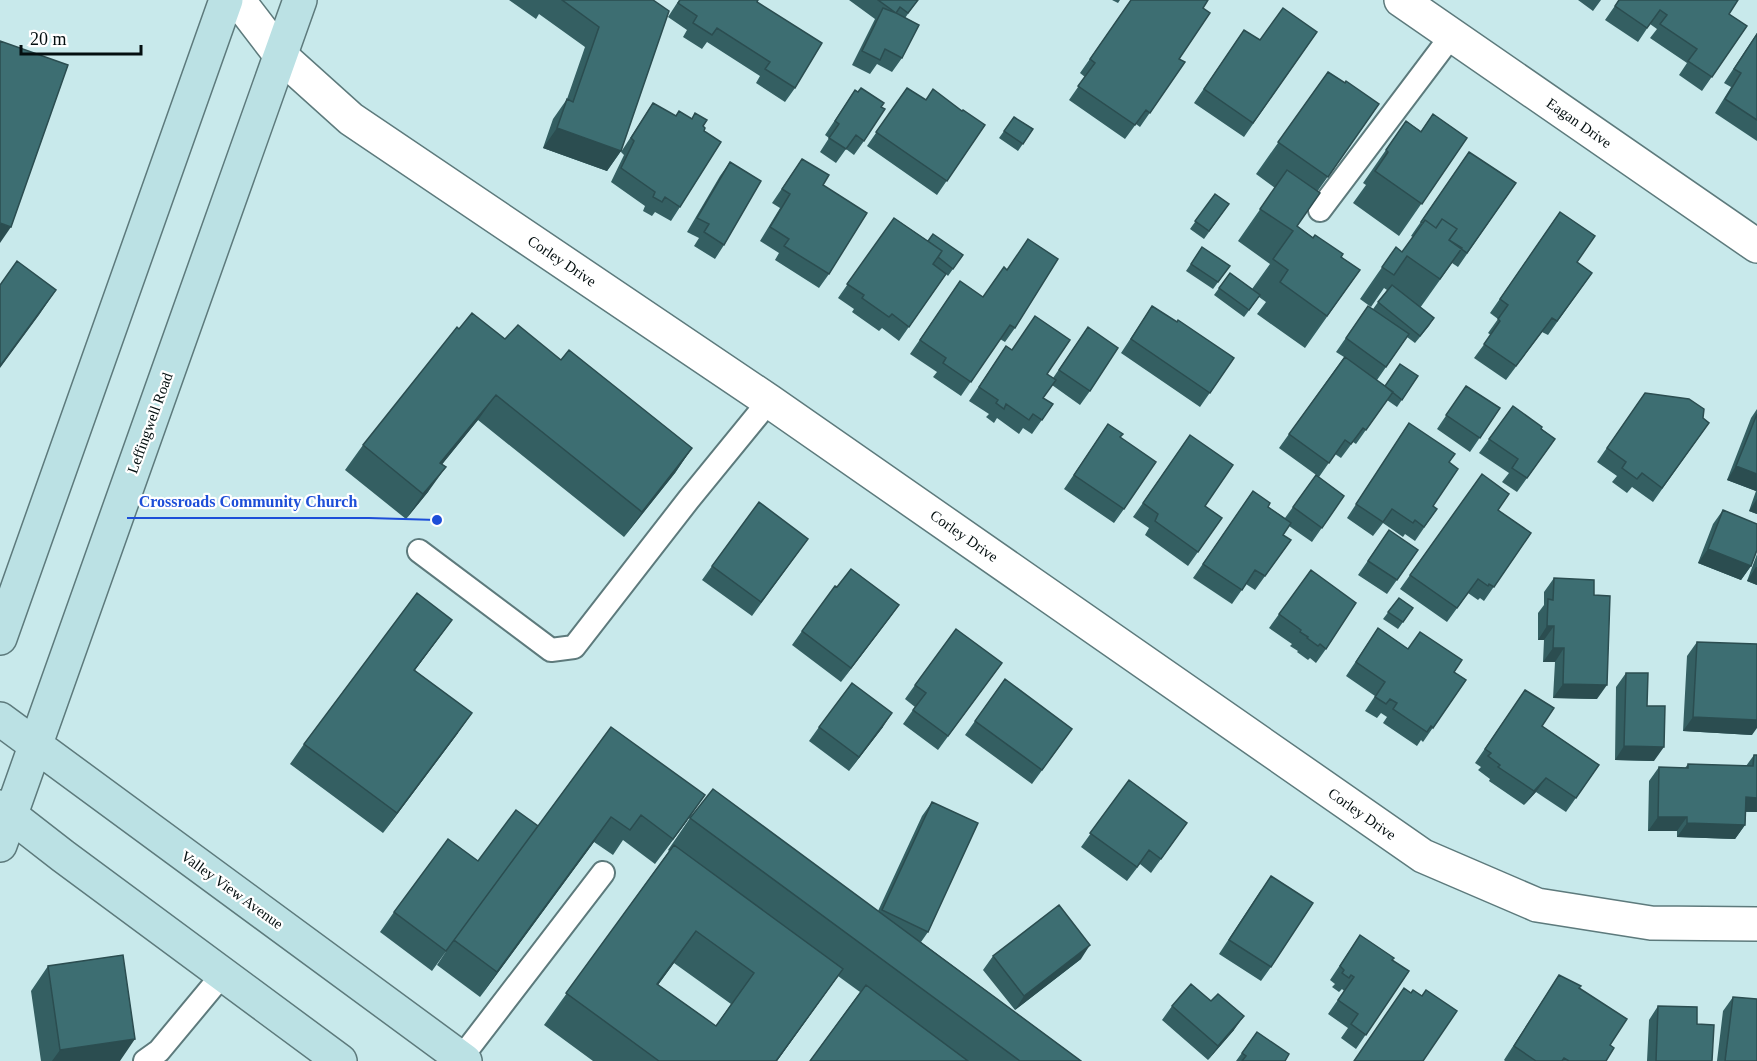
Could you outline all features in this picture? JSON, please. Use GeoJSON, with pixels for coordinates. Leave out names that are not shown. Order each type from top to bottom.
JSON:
{"type":"FeatureCollection","features":[{"type":"Feature","properties":{"kind":"main road"},"geometry":{"type":"LineString","coordinates":[[0,638],[226,0]]}},
{"type":"Feature","properties":{"kind":"main road","name":"Leffingwell Road"},"geometry":{"type":"LineString","coordinates":[[0,845],[5,811],[36,744],[300,0]]}},
{"type":"Feature","properties":{"kind":"main road","name":"Valley View Avenue"},"geometry":{"type":"LineString","coordinates":[[0,719],[463,1060]]}},
{"type":"Feature","properties":{"kind":"main road"},"geometry":{"type":"LineString","coordinates":[[5,811],[340,1061]]}},
{"type":"Feature","properties":{"kind":"street","name":"Corley Drive"},"geometry":{"type":"LineString","coordinates":[[238,0],[280,56],[351,119],[769,401],[1423,856],[1537,905],[1651,923],[1757,924]]}},
{"type":"Feature","properties":{"kind":"street","name":"Eagan Drive"},"geometry":{"type":"LineString","coordinates":[[1401,0],[1757,246]]}},
{"type":"Feature","properties":{"kind":"lane"},"geometry":{"type":"LineString","coordinates":[[1320,210],[1452,35]]}},
{"type":"Feature","properties":{"kind":"lane"},"geometry":{"type":"LineString","coordinates":[[419,551],[551,650],[574,647],[689,499],[769,401]]}},
{"type":"Feature","properties":{"kind":"lane"},"geometry":{"type":"LineString","coordinates":[[463,1060],[603,873]]}},
{"type":"Feature","properties":{"kind":"lane"},"geometry":{"type":"LineString","coordinates":[[145,1061],[159,1051],[223,974]]}},
{"type":"Feature","properties":{"kind":"building"},"geometry":{"type":"Polygon","coordinates":[[[562,0],[653,0],[669,11],[621,151],[557,128],[567,99],[573,102],[599,27],[562,0]]]}},
{"type":"Feature","properties":{"kind":"building"},"geometry":{"type":"Polygon","coordinates":[[[680,0],[758,0],[757,2],[822,43],[795,88],[765,69],[770,62],[717,28],[712,35],[693,23],[697,16],[678,3],[680,0]]]}},
{"type":"Feature","properties":{"kind":"building"},"geometry":{"type":"Polygon","coordinates":[[[878,0],[918,0],[908,13],[900,7],[896,13],[878,0]]]}},
{"type":"Feature","properties":{"kind":"building"},"geometry":{"type":"Polygon","coordinates":[[[1131,0],[1208,0],[1203,8],[1210,13],[1179,59],[1185,62],[1150,113],[1146,110],[1135,125],[1078,86],[1095,63],[1090,59],[1131,0]]]}},
{"type":"Feature","properties":{"kind":"building"},"geometry":{"type":"Polygon","coordinates":[[[1619,0],[1738,0],[1729,14],[1747,26],[1712,77],[1688,61],[1697,49],[1660,24],[1667,15],[1660,10],[1647,28],[1615,6],[1619,0]]]}},
{"type":"Feature","properties":{"kind":"building"},"geometry":{"type":"Polygon","coordinates":[[[883,8],[919,25],[902,58],[885,49],[880,60],[862,51],[883,8]]]}},
{"type":"Feature","properties":{"kind":"building"},"geometry":{"type":"Polygon","coordinates":[[[1283,8],[1317,32],[1253,123],[1204,89],[1244,30],[1260,40],[1283,8]]]}},
{"type":"Feature","properties":{"kind":"building"},"geometry":{"type":"Polygon","coordinates":[[[1757,34],[1757,120],[1725,99],[1741,73],[1734,69],[1757,34]]]}},
{"type":"Feature","properties":{"kind":"building"},"geometry":{"type":"Polygon","coordinates":[[[0,41],[68,65],[11,227],[0,223],[0,41]]]}},
{"type":"Feature","properties":{"kind":"building"},"geometry":{"type":"Polygon","coordinates":[[[1328,72],[1345,83],[1346,81],[1379,104],[1328,177],[1278,142],[1328,72]]]}},
{"type":"Feature","properties":{"kind":"building"},"geometry":{"type":"Polygon","coordinates":[[[861,88],[884,103],[881,107],[885,109],[864,141],[856,135],[846,149],[829,138],[839,124],[835,121],[855,90],[858,92],[861,88]]]}},
{"type":"Feature","properties":{"kind":"building"},"geometry":{"type":"Polygon","coordinates":[[[907,88],[926,100],[933,89],[985,125],[947,181],[876,132],[907,88]]]}},
{"type":"Feature","properties":{"kind":"building"},"geometry":{"type":"Polygon","coordinates":[[[653,103],[676,116],[679,111],[692,119],[695,113],[707,120],[703,126],[704,131],[721,142],[680,207],[665,197],[662,202],[653,197],[655,192],[621,168],[634,141],[631,138],[653,103]]]}},
{"type":"Feature","properties":{"kind":"building"},"geometry":{"type":"Polygon","coordinates":[[[1433,114],[1467,138],[1422,204],[1375,171],[1406,121],[1421,132],[1433,114]]]}},
{"type":"Feature","properties":{"kind":"building"},"geometry":{"type":"Polygon","coordinates":[[[1014,117],[1033,129],[1023,144],[1004,131],[1014,117]]]}},
{"type":"Feature","properties":{"kind":"building"},"geometry":{"type":"Polygon","coordinates":[[[1469,152],[1516,183],[1467,253],[1449,240],[1457,229],[1442,219],[1436,228],[1425,220],[1421,222],[1469,152]]]}},
{"type":"Feature","properties":{"kind":"building"},"geometry":{"type":"Polygon","coordinates":[[[802,159],[829,175],[823,185],[867,213],[829,274],[784,246],[789,239],[770,227],[790,194],[782,189],[802,159]]]}},
{"type":"Feature","properties":{"kind":"building"},"geometry":{"type":"Polygon","coordinates":[[[730,162],[761,181],[724,245],[704,232],[709,224],[697,218],[730,162]]]}},
{"type":"Feature","properties":{"kind":"building"},"geometry":{"type":"Polygon","coordinates":[[[1287,170],[1320,193],[1297,226],[1313,238],[1315,235],[1343,254],[1341,257],[1360,270],[1327,316],[1280,282],[1288,270],[1273,259],[1293,231],[1260,209],[1287,170]]]}},
{"type":"Feature","properties":{"kind":"building"},"geometry":{"type":"Polygon","coordinates":[[[1215,194],[1229,204],[1209,231],[1195,221],[1215,194]]]}},
{"type":"Feature","properties":{"kind":"building"},"geometry":{"type":"Polygon","coordinates":[[[1560,212],[1595,236],[1577,262],[1592,273],[1557,321],[1552,318],[1516,366],[1484,344],[1508,305],[1500,299],[1560,212]]]}},
{"type":"Feature","properties":{"kind":"building"},"geometry":{"type":"Polygon","coordinates":[[[894,218],[942,251],[933,264],[946,274],[909,327],[892,314],[889,317],[862,298],[864,295],[847,284],[894,218]]]}},
{"type":"Feature","properties":{"kind":"building"},"geometry":{"type":"Polygon","coordinates":[[[1442,219],[1457,229],[1449,240],[1462,248],[1440,279],[1407,256],[1394,275],[1382,267],[1396,247],[1402,252],[1425,220],[1436,228],[1442,219]]]}},
{"type":"Feature","properties":{"kind":"building"},"geometry":{"type":"Polygon","coordinates":[[[933,234],[963,255],[953,269],[938,257],[942,251],[928,241],[933,234]]]}},
{"type":"Feature","properties":{"kind":"building"},"geometry":{"type":"Polygon","coordinates":[[[1028,239],[1058,259],[1015,328],[1010,325],[971,382],[943,363],[946,358],[920,340],[960,281],[983,297],[1004,267],[1007,270],[1028,239]]]}},
{"type":"Feature","properties":{"kind":"building"},"geometry":{"type":"Polygon","coordinates":[[[1202,247],[1230,266],[1218,282],[1191,264],[1202,247]]]}},
{"type":"Feature","properties":{"kind":"building"},"geometry":{"type":"Polygon","coordinates":[[[17,261],[56,290],[0,366],[0,285],[17,261]]]}},
{"type":"Feature","properties":{"kind":"building"},"geometry":{"type":"Polygon","coordinates":[[[1230,273],[1260,295],[1249,310],[1219,288],[1230,273]]]}},
{"type":"Feature","properties":{"kind":"building"},"geometry":{"type":"Polygon","coordinates":[[[1392,285],[1434,318],[1420,336],[1378,302],[1392,285]]]}},
{"type":"Feature","properties":{"kind":"building"},"geometry":{"type":"Polygon","coordinates":[[[1152,306],[1177,322],[1178,320],[1234,358],[1210,393],[1131,339],[1152,306]]]}},
{"type":"Feature","properties":{"kind":"building"},"geometry":{"type":"Polygon","coordinates":[[[1368,306],[1409,334],[1386,367],[1346,338],[1368,306]]]}},
{"type":"Feature","properties":{"kind":"building"},"geometry":{"type":"Polygon","coordinates":[[[472,313],[505,339],[518,325],[561,360],[569,350],[692,448],[642,512],[496,395],[440,463],[446,467],[423,494],[363,445],[457,327],[459,329],[472,313]]]}},
{"type":"Feature","properties":{"kind":"building"},"geometry":{"type":"Polygon","coordinates":[[[1035,316],[1070,340],[1047,374],[1056,380],[1043,398],[1053,404],[1042,420],[1033,414],[1029,420],[1006,404],[1004,409],[996,403],[998,400],[979,387],[1006,346],[1012,350],[1035,316]]]}},
{"type":"Feature","properties":{"kind":"building"},"geometry":{"type":"Polygon","coordinates":[[[1088,327],[1118,348],[1090,391],[1059,370],[1088,327]]]}},
{"type":"Feature","properties":{"kind":"building"},"geometry":{"type":"Polygon","coordinates":[[[1345,357],[1393,392],[1366,430],[1363,428],[1351,444],[1345,440],[1329,463],[1289,434],[1345,357]]]}},
{"type":"Feature","properties":{"kind":"building"},"geometry":{"type":"Polygon","coordinates":[[[1400,364],[1418,376],[1402,400],[1385,386],[1400,364]]]}},
{"type":"Feature","properties":{"kind":"building"},"geometry":{"type":"Polygon","coordinates":[[[1466,386],[1500,408],[1480,438],[1446,415],[1466,386]]]}},
{"type":"Feature","properties":{"kind":"building"},"geometry":{"type":"Polygon","coordinates":[[[1645,393],[1689,399],[1704,409],[1703,418],[1709,423],[1662,488],[1642,473],[1637,479],[1622,468],[1626,462],[1607,448],[1645,393]]]}},
{"type":"Feature","properties":{"kind":"building"},"geometry":{"type":"Polygon","coordinates":[[[1513,406],[1555,439],[1527,478],[1512,468],[1518,459],[1489,439],[1513,406]]]}},
{"type":"Feature","properties":{"kind":"building"},"geometry":{"type":"Polygon","coordinates":[[[1757,414],[1757,474],[1736,466],[1757,414]]]}},
{"type":"Feature","properties":{"kind":"building"},"geometry":{"type":"Polygon","coordinates":[[[1409,423],[1455,454],[1449,462],[1458,469],[1433,506],[1437,509],[1424,527],[1415,520],[1413,523],[1392,509],[1383,522],[1356,504],[1409,423]]]}},
{"type":"Feature","properties":{"kind":"building"},"geometry":{"type":"Polygon","coordinates":[[[1108,424],[1123,434],[1120,437],[1156,462],[1124,509],[1074,475],[1108,424]]]}},
{"type":"Feature","properties":{"kind":"building"},"geometry":{"type":"Polygon","coordinates":[[[1190,435],[1233,465],[1205,506],[1222,518],[1198,552],[1155,521],[1158,514],[1143,503],[1190,435]]]}},
{"type":"Feature","properties":{"kind":"building"},"geometry":{"type":"Polygon","coordinates":[[[1482,474],[1509,494],[1498,510],[1531,533],[1494,587],[1478,579],[1457,608],[1410,575],[1482,474]]]}},
{"type":"Feature","properties":{"kind":"building"},"geometry":{"type":"Polygon","coordinates":[[[1316,475],[1344,496],[1322,528],[1293,507],[1316,475]]]}},
{"type":"Feature","properties":{"kind":"building"},"geometry":{"type":"Polygon","coordinates":[[[1253,491],[1270,503],[1268,507],[1291,523],[1283,535],[1291,540],[1265,576],[1255,570],[1242,590],[1203,564],[1253,491]]]}},
{"type":"Feature","properties":{"kind":"building"},"geometry":{"type":"Polygon","coordinates":[[[759,502],[808,539],[761,602],[712,566],[759,502]]]}},
{"type":"Feature","properties":{"kind":"building"},"geometry":{"type":"Polygon","coordinates":[[[1723,510],[1757,524],[1757,550],[1751,566],[1708,549],[1723,510]]]}},
{"type":"Feature","properties":{"kind":"building"},"geometry":{"type":"Polygon","coordinates":[[[1389,530],[1418,550],[1397,580],[1368,561],[1389,530]]]}},
{"type":"Feature","properties":{"kind":"building"},"geometry":{"type":"Polygon","coordinates":[[[851,569],[899,605],[851,668],[802,631],[835,586],[837,587],[851,569]]]}},
{"type":"Feature","properties":{"kind":"building"},"geometry":{"type":"Polygon","coordinates":[[[1311,570],[1356,603],[1326,649],[1307,638],[1300,632],[1301,630],[1279,614],[1311,570]]]}},
{"type":"Feature","properties":{"kind":"building"},"geometry":{"type":"Polygon","coordinates":[[[1554,578],[1594,580],[1594,595],[1610,596],[1607,685],[1563,684],[1564,648],[1553,648],[1554,626],[1547,626],[1548,599],[1553,600],[1554,578]]]}},
{"type":"Feature","properties":{"kind":"building"},"geometry":{"type":"Polygon","coordinates":[[[417,593],[452,620],[414,670],[472,713],[397,813],[304,744],[417,593]]]}},
{"type":"Feature","properties":{"kind":"building"},"geometry":{"type":"Polygon","coordinates":[[[1399,598],[1413,608],[1403,622],[1388,612],[1399,598]]]}},
{"type":"Feature","properties":{"kind":"building"},"geometry":{"type":"Polygon","coordinates":[[[1378,628],[1408,649],[1420,632],[1462,660],[1454,672],[1466,680],[1433,728],[1431,726],[1427,732],[1393,709],[1397,703],[1390,699],[1386,704],[1375,697],[1385,682],[1356,662],[1378,628]]]}},
{"type":"Feature","properties":{"kind":"building"},"geometry":{"type":"Polygon","coordinates":[[[956,629],[1002,663],[948,736],[913,710],[926,693],[915,685],[956,629]]]}},
{"type":"Feature","properties":{"kind":"building"},"geometry":{"type":"Polygon","coordinates":[[[1697,642],[1757,644],[1757,720],[1693,717],[1697,642]]]}},
{"type":"Feature","properties":{"kind":"building"},"geometry":{"type":"Polygon","coordinates":[[[1626,673],[1648,673],[1647,706],[1665,706],[1664,747],[1624,746],[1626,673]]]}},
{"type":"Feature","properties":{"kind":"building"},"geometry":{"type":"Polygon","coordinates":[[[1005,679],[1072,729],[1042,770],[975,721],[1005,679]]]}},
{"type":"Feature","properties":{"kind":"building"},"geometry":{"type":"Polygon","coordinates":[[[852,683],[892,713],[859,757],[819,727],[852,683]]]}},
{"type":"Feature","properties":{"kind":"building"},"geometry":{"type":"Polygon","coordinates":[[[1525,690],[1554,708],[1542,726],[1599,765],[1576,798],[1546,778],[1534,791],[1498,767],[1500,765],[1488,756],[1491,753],[1485,749],[1525,690]]]}},
{"type":"Feature","properties":{"kind":"building"},"geometry":{"type":"Polygon","coordinates":[[[611,727],[705,795],[673,839],[641,815],[630,830],[611,817],[497,972],[454,940],[611,727]]]}},
{"type":"Feature","properties":{"kind":"building"},"geometry":{"type":"Polygon","coordinates":[[[1754,755],[1757,755],[1757,798],[1746,797],[1745,825],[1687,823],[1687,817],[1658,817],[1659,767],[1688,768],[1688,764],[1753,766],[1754,755]]]}},
{"type":"Feature","properties":{"kind":"building"},"geometry":{"type":"Polygon","coordinates":[[[1129,780],[1187,823],[1161,859],[1149,850],[1137,867],[1090,833],[1129,780]]]}},
{"type":"Feature","properties":{"kind":"building"},"geometry":{"type":"Polygon","coordinates":[[[713,789],[1081,1061],[1020,1061],[690,818],[713,789]]]}},
{"type":"Feature","properties":{"kind":"building"},"geometry":{"type":"Polygon","coordinates":[[[932,802],[978,823],[928,932],[882,910],[932,802]]]}},
{"type":"Feature","properties":{"kind":"building"},"geometry":{"type":"Polygon","coordinates":[[[516,810],[538,826],[446,951],[394,912],[448,839],[478,861],[516,810]]]}},
{"type":"Feature","properties":{"kind":"building"},"geometry":{"type":"Polygon","coordinates":[[[674,845],[843,969],[776,1061],[659,1061],[566,993],[674,845]],[[696,931],[657,984],[716,1026],[754,973],[696,931]]]}},
{"type":"Feature","properties":{"kind":"building"},"geometry":{"type":"Polygon","coordinates":[[[1271,876],[1313,903],[1271,967],[1229,940],[1271,876]]]}},
{"type":"Feature","properties":{"kind":"building"},"geometry":{"type":"Polygon","coordinates":[[[1059,905],[1090,945],[1024,996],[993,956],[1059,905]]]}},
{"type":"Feature","properties":{"kind":"building"},"geometry":{"type":"Polygon","coordinates":[[[1360,935],[1409,971],[1366,1035],[1351,1024],[1358,1014],[1338,1000],[1354,977],[1351,975],[1349,978],[1342,973],[1344,970],[1340,966],[1360,935]]]}},
{"type":"Feature","properties":{"kind":"building"},"geometry":{"type":"Polygon","coordinates":[[[123,955],[135,1039],[60,1050],[48,966],[123,955]]]}},
{"type":"Feature","properties":{"kind":"building"},"geometry":{"type":"Polygon","coordinates":[[[1559,975],[1581,986],[1579,988],[1627,1019],[1610,1045],[1614,1048],[1606,1061],[1569,1061],[1564,1058],[1562,1061],[1536,1061],[1514,1046],[1559,975]]]}},
{"type":"Feature","properties":{"kind":"building"},"geometry":{"type":"Polygon","coordinates":[[[1191,984],[1211,1001],[1218,994],[1244,1016],[1218,1046],[1172,1006],[1191,984]]]}},
{"type":"Feature","properties":{"kind":"building"},"geometry":{"type":"Polygon","coordinates":[[[866,985],[968,1061],[810,1061],[866,985]]]}},
{"type":"Feature","properties":{"kind":"building"},"geometry":{"type":"Polygon","coordinates":[[[1404,988],[1411,993],[1413,990],[1422,996],[1426,990],[1457,1011],[1423,1061],[1354,1061],[1404,988]]]}},
{"type":"Feature","properties":{"kind":"building"},"geometry":{"type":"Polygon","coordinates":[[[1733,997],[1757,999],[1757,1061],[1725,1061],[1733,997]]]}},
{"type":"Feature","properties":{"kind":"building"},"geometry":{"type":"Polygon","coordinates":[[[1658,1006],[1697,1007],[1697,1024],[1714,1025],[1712,1061],[1656,1061],[1658,1006]]]}},
{"type":"Feature","properties":{"kind":"building"},"geometry":{"type":"Polygon","coordinates":[[[1257,1032],[1289,1054],[1285,1061],[1242,1061],[1246,1056],[1242,1053],[1257,1032]]]}},
{"type":"Feature","properties":{"kind":"place","name":"Crossroads Community Church"},"geometry":{"type":"Point","coordinates":[437,520]}}]}
